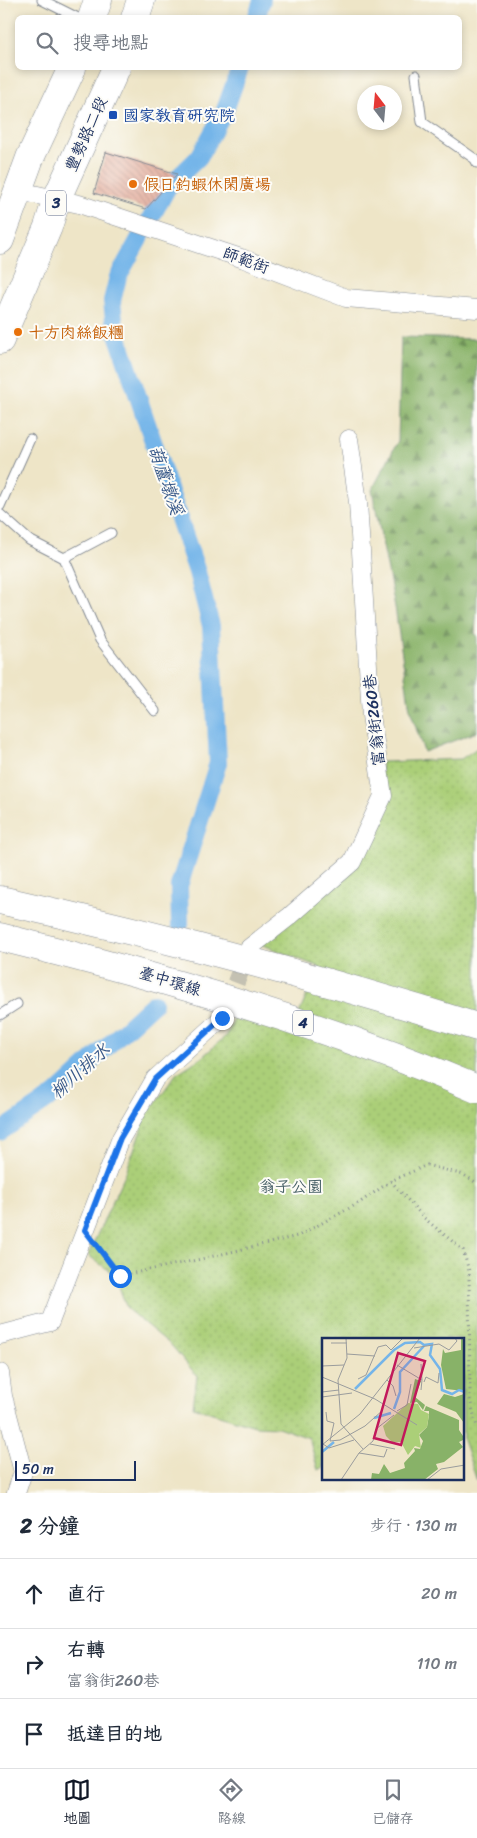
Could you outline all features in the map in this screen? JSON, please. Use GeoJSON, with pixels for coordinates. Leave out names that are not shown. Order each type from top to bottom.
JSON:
{"type":"FeatureCollection","features":[{"type":"Feature","properties":{"kind":"main road"},"geometry":{"type":"LineString","coordinates":[[93,15],[98,0]]}},
{"type":"Feature","properties":{"kind":"main road"},"geometry":{"type":"LineString","coordinates":[[136,15],[141,0]]}},
{"type":"Feature","properties":{"kind":"main road"},"geometry":{"type":"LineString","coordinates":[[0,240],[30,158],[71,70]]}},
{"type":"Feature","properties":{"kind":"main road","name":"豐勢路二段"},"geometry":{"type":"LineString","coordinates":[[0,340],[48,227],[57,198],[115,70]]}},
{"type":"Feature","properties":{"kind":"main road"},"geometry":{"type":"LineString","coordinates":[[0,900],[69,915],[382,998],[477,1027]]}},
{"type":"Feature","properties":{"kind":"main road","name":"臺中環線"},"geometry":{"type":"LineString","coordinates":[[0,936],[140,972],[304,1023],[477,1089]]}},
{"type":"Feature","properties":{"kind":"street","name":"師範街"},"geometry":{"type":"LineString","coordinates":[[19,191],[57,198],[244,259],[346,298],[477,309]]}},
{"type":"Feature","properties":{"kind":"street","name":"富翁街260巷"},"geometry":{"type":"LineString","coordinates":[[249,948],[290,916],[352,862],[383,796],[371,715],[358,502],[349,439]]}},
{"type":"Feature","properties":{"kind":"street"},"geometry":{"type":"LineString","coordinates":[[0,1335],[50,1322],[120,1138],[155,1079],[222,1018]]}},
{"type":"Feature","properties":{"kind":"street"},"geometry":{"type":"LineString","coordinates":[[0,1372],[3,1396],[23,1472],[16,1493]]}},
{"type":"Feature","properties":{"kind":"lane"},"geometry":{"type":"LineString","coordinates":[[42,0],[72,15]]}},
{"type":"Feature","properties":{"kind":"lane"},"geometry":{"type":"LineString","coordinates":[[416,75],[422,122],[475,159],[477,163]]}},
{"type":"Feature","properties":{"kind":"lane"},"geometry":{"type":"LineString","coordinates":[[0,506],[30,438]]}},
{"type":"Feature","properties":{"kind":"lane"},"geometry":{"type":"LineString","coordinates":[[0,514],[29,540],[64,558],[100,640],[155,711]]}},
{"type":"Feature","properties":{"kind":"lane"},"geometry":{"type":"LineString","coordinates":[[64,558],[111,533]]}},
{"type":"Feature","properties":{"kind":"lane"},"geometry":{"type":"LineString","coordinates":[[0,1015],[17,1004]]}},
{"type":"Feature","properties":{"kind":"path"},"geometry":{"type":"LineString","coordinates":[[85,1230],[120,1276],[298,1236],[359,1203],[392,1181],[427,1165],[464,1175],[477,1183]]}},
{"type":"Feature","properties":{"kind":"path"},"geometry":{"type":"LineString","coordinates":[[392,1181],[424,1218],[463,1250],[469,1271],[470,1399],[477,1426]]}},
{"type":"Feature","properties":{"kind":"green space"},"geometry":{"type":"Polygon","coordinates":[[[401,337],[477,339],[477,605],[475,634],[477,635],[477,732],[424,752],[410,710],[395,607],[372,490],[398,441],[401,337]]]}},
{"type":"Feature","properties":{"kind":"green space","name":"翁子公園"},"geometry":{"type":"Polygon","coordinates":[[[477,748],[477,1481],[464,1443],[464,1338],[322,1338],[322,1468],[318,1470],[309,1438],[278,1427],[255,1426],[193,1407],[197,1376],[172,1346],[127,1309],[115,1275],[88,1255],[126,1172],[146,1116],[176,1074],[201,1058],[227,1035],[238,1009],[292,1030],[319,967],[258,943],[371,836],[382,762],[461,759],[477,748]]]}},
{"type":"Feature","properties":{"kind":"building","name":"假日釣蝦休閑廣場"},"geometry":{"type":"Polygon","coordinates":[[[106,152],[177,174],[146,209],[94,193],[106,152]]]}},
{"type":"Feature","properties":{"kind":"waterway","name":"葫蘆墩溪"},"geometry":{"type":"LineString","coordinates":[[257,15],[262,0]]}},
{"type":"Feature","properties":{"kind":"waterway","name":"葫蘆墩溪"},"geometry":{"type":"LineString","coordinates":[[180,924],[179,886],[218,763],[211,626],[197,572],[115,328],[112,301],[118,277],[168,187],[199,157],[225,110],[239,70]]}},
{"type":"Feature","properties":{"kind":"waterway","name":"柳川排水"},"geometry":{"type":"LineString","coordinates":[[0,1132],[56,1094],[154,1003]]}},
{"type":"Feature","properties":{"kind":"tunnel"},"geometry":{"type":"LineString","coordinates":[[226,1008],[248,951]]}},
{"type":"Feature","properties":{"kind":"place","name":"國家教育研究院"},"geometry":{"type":"Point","coordinates":[113,115]}},
{"type":"Feature","properties":{"kind":"place","name":"假日釣蝦休閑廣場"},"geometry":{"type":"Point","coordinates":[133,184]}},
{"type":"Feature","properties":{"kind":"place","name":"十方肉絲飯糰"},"geometry":{"type":"Point","coordinates":[18,332]}},
{"type":"Feature","properties":{"kind":"route"},"geometry":{"type":"LineString","coordinates":[[120,1276],[85,1230],[120,1138],[155,1079],[222,1018]]}}]}
